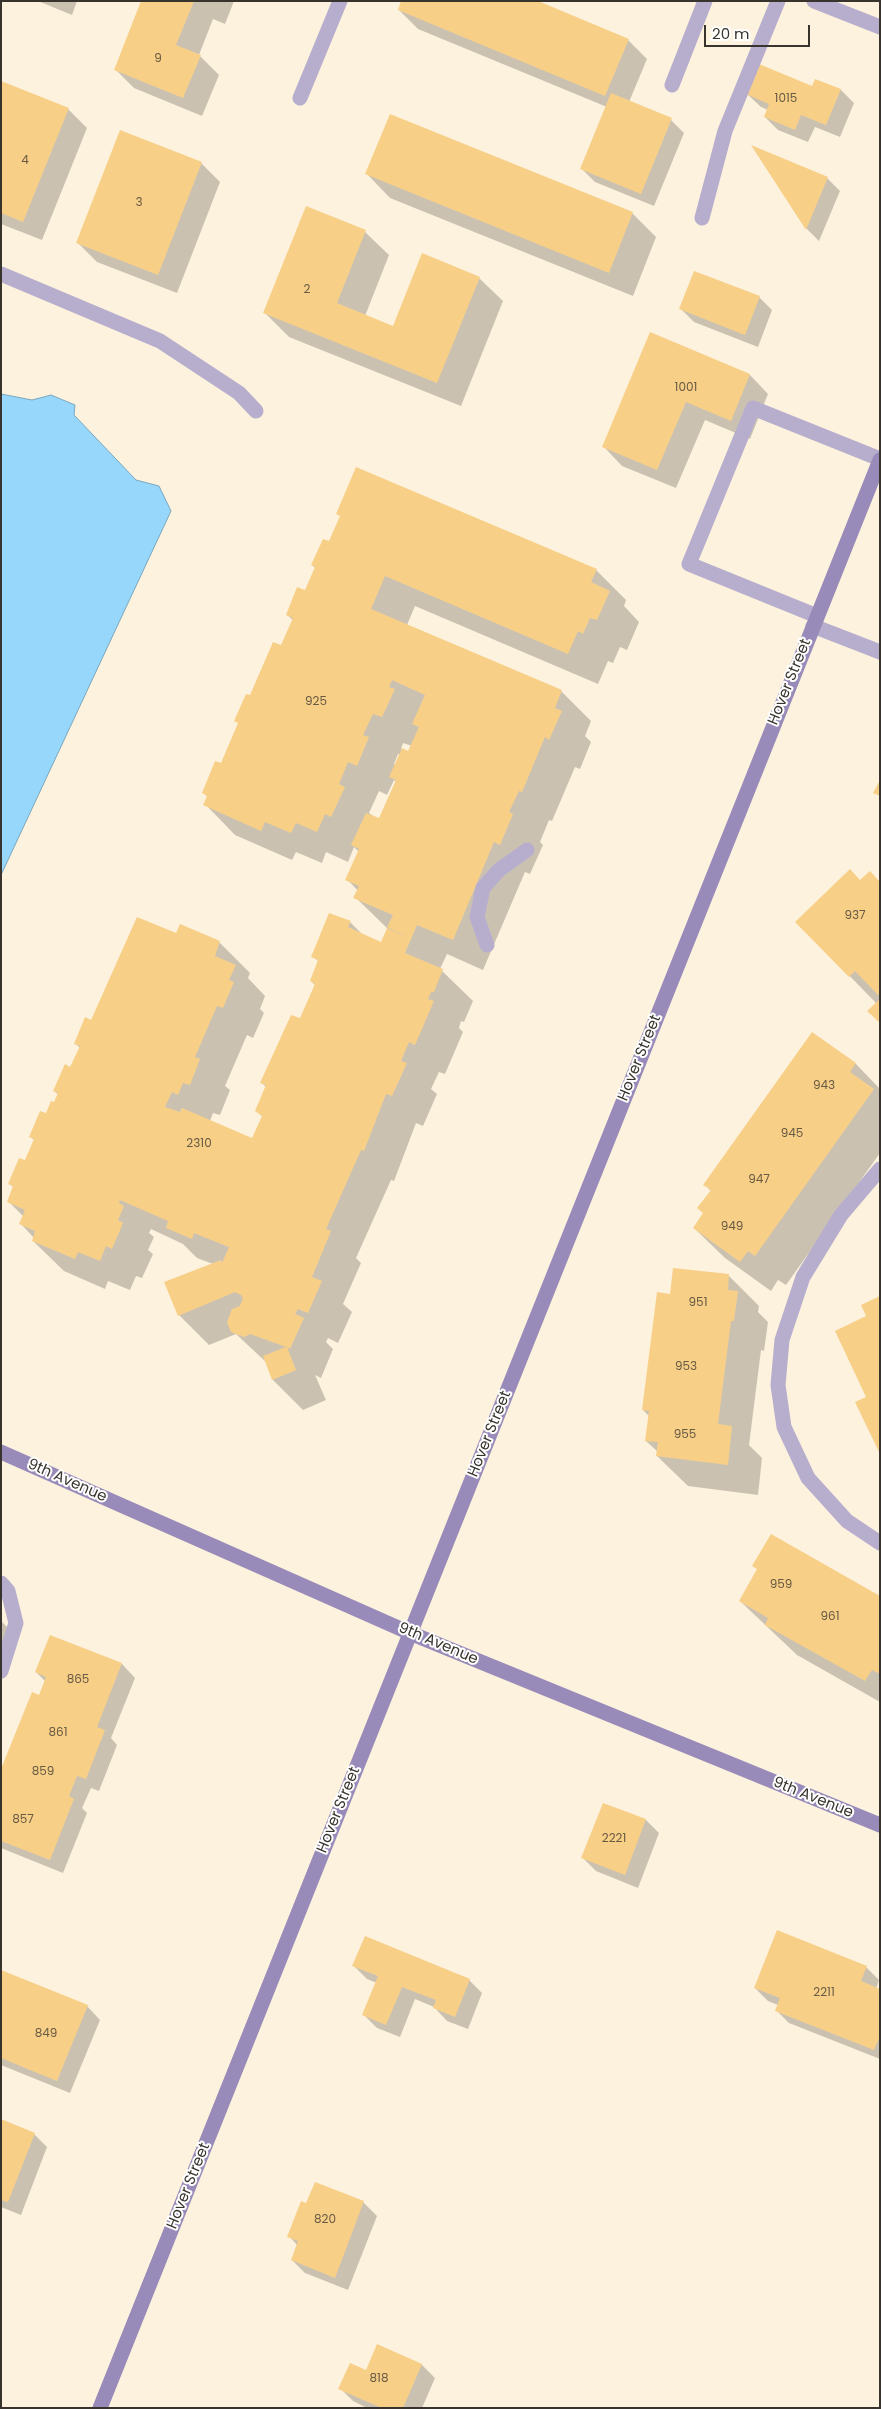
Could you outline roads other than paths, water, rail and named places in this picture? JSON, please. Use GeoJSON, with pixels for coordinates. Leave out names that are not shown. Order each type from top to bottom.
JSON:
{"type":"FeatureCollection","features":[{"type":"Feature","properties":{"kind":"main road","name":"Hover Street"},"geometry":{"type":"LineString","coordinates":[[100,2408],[880,459]]}},
{"type":"Feature","properties":{"kind":"main road","name":"9th Avenue"},"geometry":{"type":"LineString","coordinates":[[1,1452],[410,1633],[880,1825]]}},
{"type":"Feature","properties":{"kind":"street"},"geometry":{"type":"LineString","coordinates":[[300,98],[340,1]]}},
{"type":"Feature","properties":{"kind":"street"},"geometry":{"type":"LineString","coordinates":[[672,85],[705,1]]}},
{"type":"Feature","properties":{"kind":"street"},"geometry":{"type":"LineString","coordinates":[[702,218],[725,131],[778,1]]}},
{"type":"Feature","properties":{"kind":"street"},"geometry":{"type":"LineString","coordinates":[[814,1],[880,27]]}},
{"type":"Feature","properties":{"kind":"street"},"geometry":{"type":"LineString","coordinates":[[1,274],[160,340],[239,392],[256,411]]}},
{"type":"Feature","properties":{"kind":"street"},"geometry":{"type":"LineString","coordinates":[[880,459],[753,408],[689,564],[880,652]]}},
{"type":"Feature","properties":{"kind":"street"},"geometry":{"type":"LineString","coordinates":[[487,945],[477,917],[483,888],[500,870],[527,850]]}},
{"type":"Feature","properties":{"kind":"street"},"geometry":{"type":"LineString","coordinates":[[880,1169],[841,1215],[803,1277],[782,1340],[778,1384],[784,1427],[808,1478],[847,1521],[880,1542]]}},
{"type":"Feature","properties":{"kind":"street"},"geometry":{"type":"LineString","coordinates":[[1,1583],[8,1591],[16,1623],[1,1671]]}},
{"type":"Feature","properties":{"kind":"water"},"geometry":{"type":"Polygon","coordinates":[[[1,394],[32,400],[51,395],[75,405],[74,415],[136,480],[159,486],[171,511],[1,875],[1,394]]]}}]}
